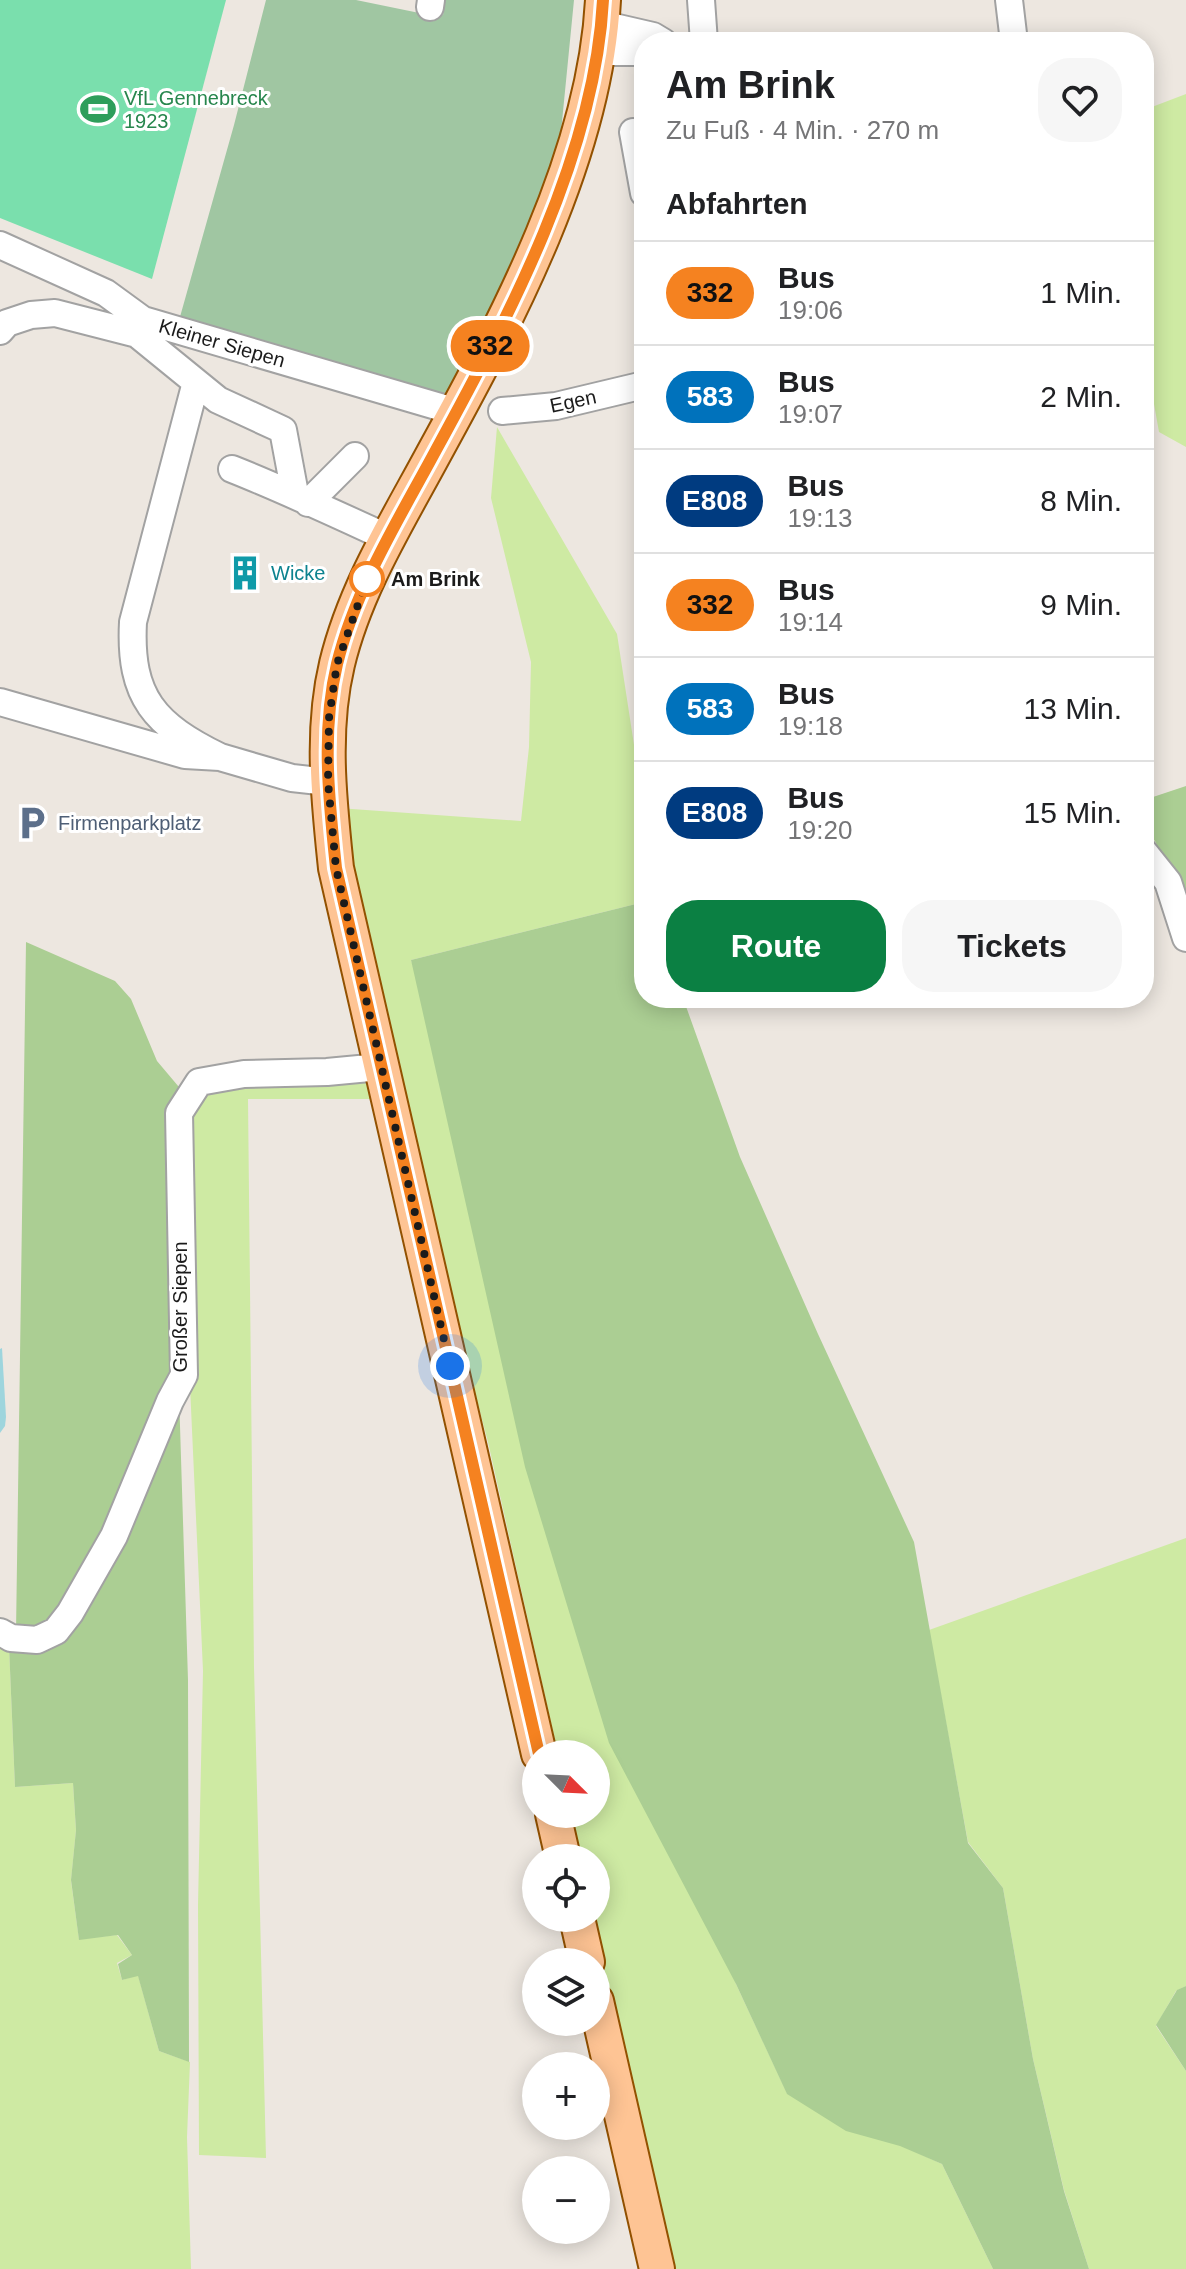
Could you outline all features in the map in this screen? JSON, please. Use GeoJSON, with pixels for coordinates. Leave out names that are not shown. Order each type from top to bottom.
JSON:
{"type":"FeatureCollection","features":[{"type":"Feature","properties":{"kind":"main road"},"geometry":{"type":"LineString","coordinates":[[536,1740],[336,868],[328,782],[329,718],[337,664],[357,603],[388,538],[457,412],[537,246],[580,129],[601,25]]}},
{"type":"Feature","properties":{"kind":"main road"},"geometry":{"type":"LineString","coordinates":[[604,2036],[657,2269]]}},
{"type":"Feature","properties":{"kind":"street"},"geometry":{"type":"LineString","coordinates":[[701,0],[703,32]]}},
{"type":"Feature","properties":{"kind":"street"},"geometry":{"type":"LineString","coordinates":[[1009,0],[1013,32]]}},
{"type":"Feature","properties":{"kind":"street"},"geometry":{"type":"LineString","coordinates":[[601,25],[634,32]]}},
{"type":"Feature","properties":{"kind":"street"},"geometry":{"type":"LineString","coordinates":[[601,25],[634,46]]}},
{"type":"Feature","properties":{"kind":"street"},"geometry":{"type":"LineString","coordinates":[[633,132],[634,138]]}},
{"type":"Feature","properties":{"kind":"street","name":"Kleiner Siepen"},"geometry":{"type":"LineString","coordinates":[[0,245],[106,293],[143,320],[457,412]]}},
{"type":"Feature","properties":{"kind":"street"},"geometry":{"type":"LineString","coordinates":[[0,331],[7,323],[31,315],[55,313],[137,334],[218,400],[283,430],[302,499]]}},
{"type":"Feature","properties":{"kind":"street"},"geometry":{"type":"LineString","coordinates":[[196,382],[133,622],[131,654],[137,681],[149,705],[169,727],[189,742],[220,757],[292,778],[328,782]]}},
{"type":"Feature","properties":{"kind":"street","name":"Egen"},"geometry":{"type":"LineString","coordinates":[[502,411],[556,406],[634,387]]}},
{"type":"Feature","properties":{"kind":"street"},"geometry":{"type":"LineString","coordinates":[[302,499],[355,456]]}},
{"type":"Feature","properties":{"kind":"street"},"geometry":{"type":"LineString","coordinates":[[232,469],[388,538]]}},
{"type":"Feature","properties":{"kind":"street"},"geometry":{"type":"LineString","coordinates":[[0,702],[185,755],[220,757]]}},
{"type":"Feature","properties":{"kind":"street"},"geometry":{"type":"LineString","coordinates":[[1154,864],[1168,882],[1186,938]]}},
{"type":"Feature","properties":{"kind":"street","name":"Großer Siepen"},"geometry":{"type":"LineString","coordinates":[[0,1632],[11,1638],[37,1640],[56,1631],[70,1613],[114,1536],[170,1401],[184,1375],[179,1113],[199,1082],[244,1074],[380,1067]]}},
{"type":"Feature","properties":{"kind":"green space","name":"VfL Gennebreck 1923"},"geometry":{"type":"Polygon","coordinates":[[[0,0],[226,0],[152,279],[0,218],[0,0]]]}},
{"type":"Feature","properties":{"kind":"green space"},"geometry":{"type":"Polygon","coordinates":[[[266,0],[356,0],[434,16],[443,15],[445,0],[574,0],[559,152],[518,265],[451,403],[178,324],[266,0]]]}},
{"type":"Feature","properties":{"kind":"green space"},"geometry":{"type":"Polygon","coordinates":[[[1186,94],[1186,447],[1159,432],[1154,404],[1154,106],[1186,94]]]}},
{"type":"Feature","properties":{"kind":"green space"},"geometry":{"type":"Polygon","coordinates":[[[497,427],[617,634],[634,745],[634,904],[411,960],[736,1984],[787,2093],[942,2164],[993,2269],[671,2269],[610,1994],[610,1948],[600,1948],[596,1932],[610,1932],[610,1844],[577,1844],[574,1828],[610,1828],[610,1740],[555,1740],[488,1442],[405,1129],[356,877],[338,808],[521,821],[529,747],[531,662],[491,498],[497,427]]]}},
{"type":"Feature","properties":{"kind":"green space"},"geometry":{"type":"Polygon","coordinates":[[[1186,786],[1186,912],[1154,840],[1154,797],[1186,786]]]}},
{"type":"Feature","properties":{"kind":"green space"},"geometry":{"type":"Polygon","coordinates":[[[634,904],[634,1008],[687,1008],[740,1157],[914,1542],[968,1843],[1003,1888],[1033,2059],[1064,2191],[1089,2269],[993,2269],[942,2164],[900,2146],[846,2131],[787,2094],[736,1984],[610,1745],[525,1467],[411,960],[634,904]]]}},
{"type":"Feature","properties":{"kind":"green space"},"geometry":{"type":"Polygon","coordinates":[[[26,942],[115,981],[131,999],[157,1061],[184,1093],[179,1394],[188,1680],[189,2062],[159,2051],[138,1976],[122,1980],[118,1964],[132,1955],[118,1935],[79,1940],[71,1880],[76,1830],[73,1783],[15,1787],[9,1646],[16,1632],[26,942]]]}},
{"type":"Feature","properties":{"kind":"green space"},"geometry":{"type":"Polygon","coordinates":[[[376,1072],[384,1099],[248,1099],[254,1667],[266,2158],[199,2155],[198,1905],[203,1671],[188,1342],[186,1117],[205,1088],[376,1072]]]}},
{"type":"Feature","properties":{"kind":"green space"},"geometry":{"type":"Polygon","coordinates":[[[1186,1538],[1186,1986],[1176,1991],[1156,2026],[1186,2071],[1186,2269],[1089,2269],[1064,2190],[1033,2059],[1003,1888],[968,1842],[929,1630],[1186,1538]]]}},
{"type":"Feature","properties":{"kind":"green space"},"geometry":{"type":"Polygon","coordinates":[[[0,1642],[9,1646],[15,1787],[73,1783],[76,1830],[71,1881],[79,1939],[117,1935],[132,1955],[117,1963],[122,1980],[138,1975],[159,2051],[190,2062],[187,2137],[191,2269],[0,2269],[0,1642]]]}},
{"type":"Feature","properties":{"kind":"green space"},"geometry":{"type":"Polygon","coordinates":[[[1186,1986],[1186,2071],[1156,2025],[1177,1990],[1186,1986]]]}},
{"type":"Feature","properties":{"kind":"water"},"geometry":{"type":"Polygon","coordinates":[[[0,1349],[6,1417],[0,1433],[0,1349]]]}},
{"type":"Feature","properties":{"kind":"bus line","name":"332"},"geometry":{"type":"LineString","coordinates":[[536,1740],[336,868],[328,782],[329,718],[337,664],[367,579],[508,311],[567,168],[591,92],[599,52],[603,0]]}},
{"type":"Feature","properties":{"kind":"place","name":"VfL Gennebreck 1923"},"geometry":{"type":"Point","coordinates":[98,109]}},
{"type":"Feature","properties":{"kind":"place","name":"Wicke"},"geometry":{"type":"Point","coordinates":[245,573]}},
{"type":"Feature","properties":{"kind":"place","name":"Am Brink"},"geometry":{"type":"Point","coordinates":[367,579]}},
{"type":"Feature","properties":{"kind":"place","name":"Firmenparkplatz"},"geometry":{"type":"Point","coordinates":[32,823]}},
{"type":"Feature","properties":{"kind":"route"},"geometry":{"type":"LineString","coordinates":[[367,579],[337,664],[329,718],[328,782],[336,868],[450,1366]]}}]}
